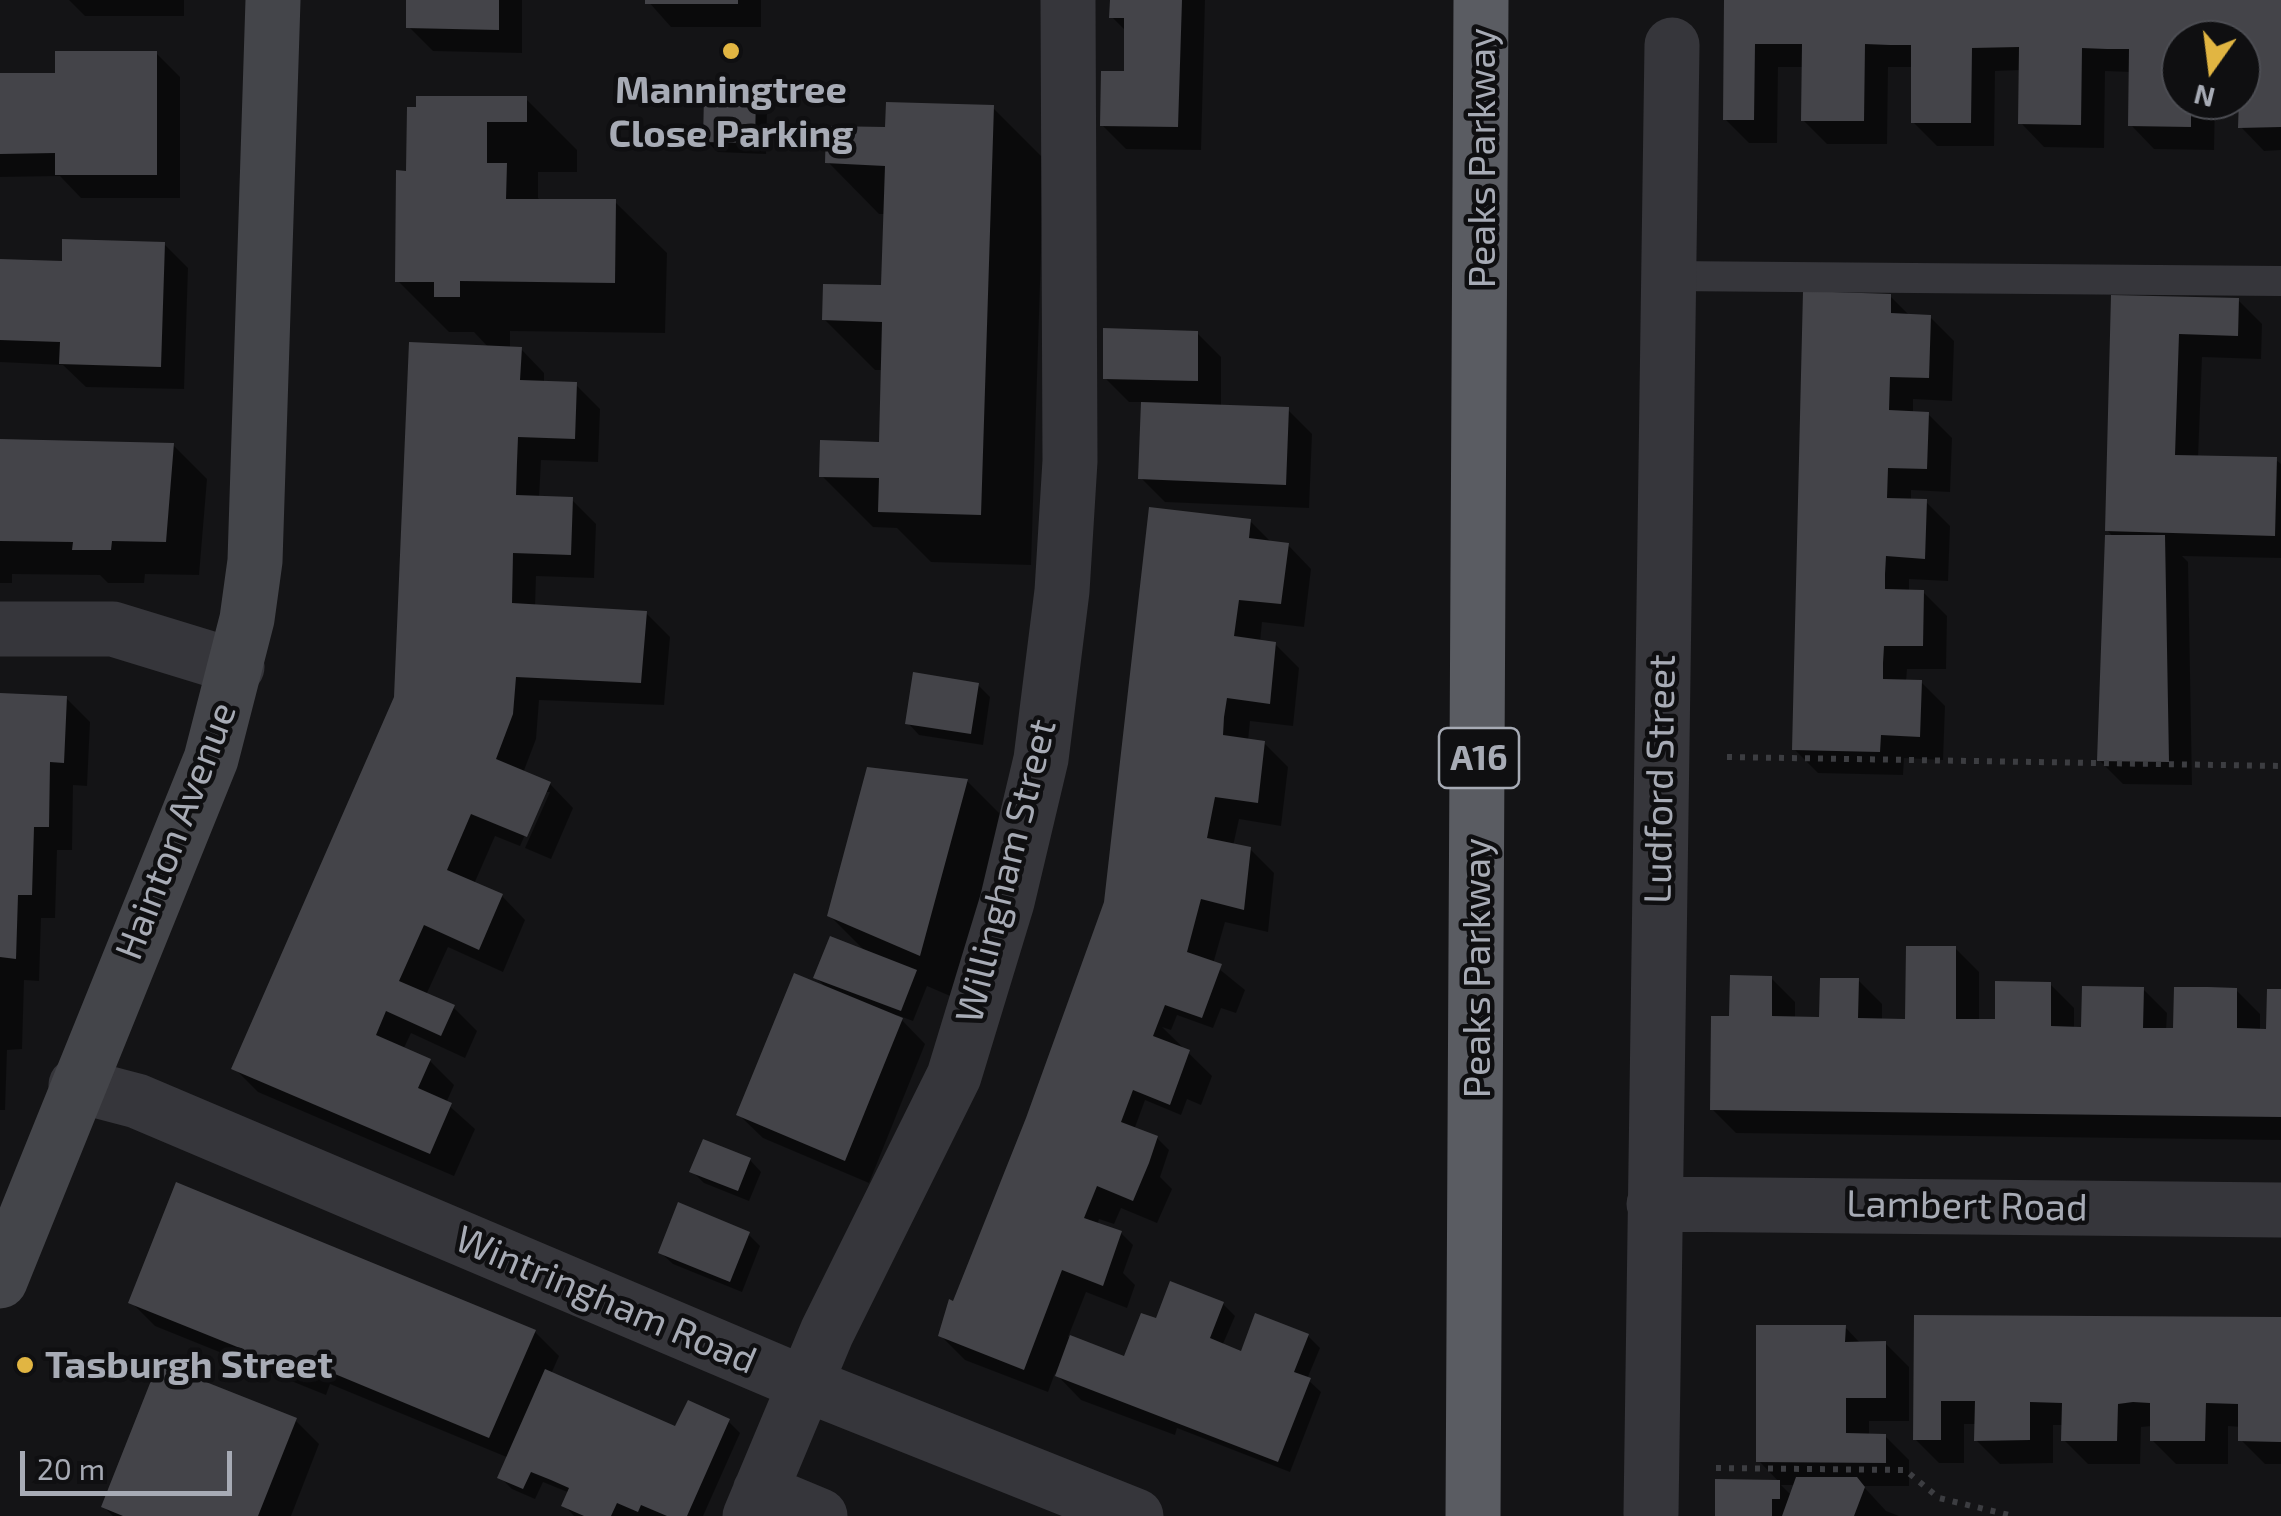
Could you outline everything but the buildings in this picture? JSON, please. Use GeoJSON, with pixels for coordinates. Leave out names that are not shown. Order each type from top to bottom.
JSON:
{"type":"FeatureCollection","features":[{"type":"Feature","properties":{"kind":"highway","name":"Peaks Parkway"},"geometry":{"type":"LineString","coordinates":[[1473,1516],[1481,0]]}},
{"type":"Feature","properties":{"kind":"main road","name":"Hainton Avenue"},"geometry":{"type":"LineString","coordinates":[[0,1281],[211,758],[237,667],[254,561],[274,0]]}},
{"type":"Feature","properties":{"kind":"street","name":"Willingham Street"},"geometry":{"type":"LineString","coordinates":[[755,1504],[805,1384],[954,1076],[1006,902],[1042,759],[1062,591],[1070,461],[1068,0]]}},
{"type":"Feature","properties":{"kind":"street","name":"Ludford Street"},"geometry":{"type":"LineString","coordinates":[[1652,1491],[1672,45]]}},
{"type":"Feature","properties":{"kind":"street"},"geometry":{"type":"LineString","coordinates":[[0,630],[112,629],[237,667]]}},
{"type":"Feature","properties":{"kind":"street","name":"Wintringham Road"},"geometry":{"type":"LineString","coordinates":[[76,1085],[136,1101],[805,1384],[1136,1516]]}},
{"type":"Feature","properties":{"kind":"street","name":"Lambert Road"},"geometry":{"type":"LineString","coordinates":[[1654,1204],[2281,1210]]}},
{"type":"Feature","properties":{"kind":"street"},"geometry":{"type":"LineString","coordinates":[[755,1504],[820,1516]]}},
{"type":"Feature","properties":{"kind":"lane"},"geometry":{"type":"LineString","coordinates":[[1668,276],[2281,281]]}},
{"type":"Feature","properties":{"kind":"path"},"geometry":{"type":"LineString","coordinates":[[1660,756],[2281,766]]}},
{"type":"Feature","properties":{"kind":"path"},"geometry":{"type":"LineString","coordinates":[[1652,1491],[1906,1470],[1939,1498],[2013,1516]]}},
{"type":"Feature","properties":{"kind":"place","name":"Manningtree Close Parking"},"geometry":{"type":"Point","coordinates":[731,51]}},
{"type":"Feature","properties":{"kind":"place","name":"Tasburgh Street"},"geometry":{"type":"Point","coordinates":[25,1365]}}]}
